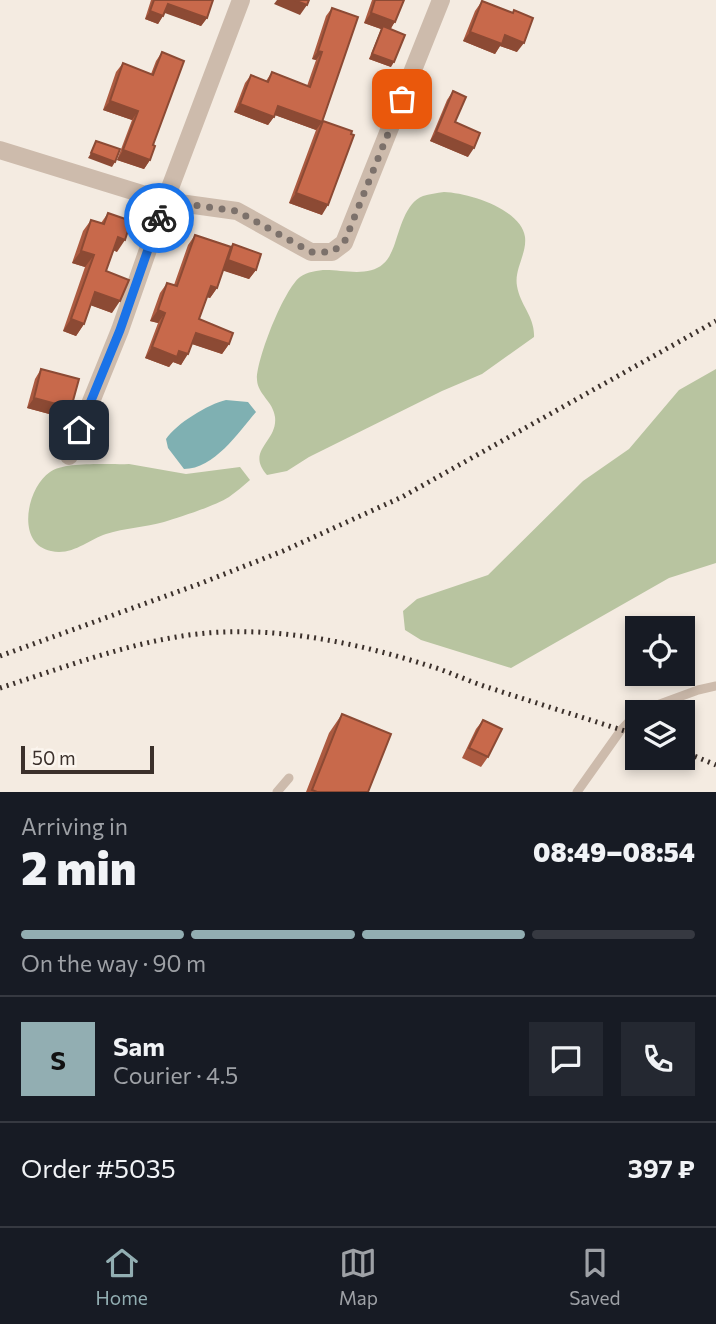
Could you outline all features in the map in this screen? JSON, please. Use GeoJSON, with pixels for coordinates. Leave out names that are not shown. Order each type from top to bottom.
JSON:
{"type":"FeatureCollection","features":[{"type":"Feature","properties":{"kind":"street"},"geometry":{"type":"LineString","coordinates":[[69,456],[120,330],[165,201],[241,0]]}},
{"type":"Feature","properties":{"kind":"street"},"geometry":{"type":"LineString","coordinates":[[0,150],[165,201],[237,211],[311,252],[332,252],[344,243],[441,0]]}},
{"type":"Feature","properties":{"kind":"lane"},"geometry":{"type":"LineString","coordinates":[[671,700],[716,686]]}},
{"type":"Feature","properties":{"kind":"lane"},"geometry":{"type":"LineString","coordinates":[[577,792],[625,726]]}},
{"type":"Feature","properties":{"kind":"lane"},"geometry":{"type":"LineString","coordinates":[[277,792],[289,778]]}},
{"type":"Feature","properties":{"kind":"green space"},"geometry":{"type":"Polygon","coordinates":[[[444,192],[492,204],[514,218],[521,227],[525,243],[517,274],[517,286],[532,323],[534,337],[482,374],[309,457],[287,471],[267,475],[259,459],[275,426],[275,417],[258,385],[258,370],[272,326],[286,295],[300,277],[309,273],[326,270],[363,272],[377,268],[390,256],[404,218],[412,205],[423,196],[444,192]]]}},
{"type":"Feature","properties":{"kind":"green space"},"geometry":{"type":"Polygon","coordinates":[[[716,369],[716,563],[669,578],[511,668],[421,640],[405,630],[403,611],[417,599],[488,575],[583,481],[629,449],[679,390],[716,369]]]}},
{"type":"Feature","properties":{"kind":"green space"},"geometry":{"type":"Polygon","coordinates":[[[129,464],[186,474],[240,467],[250,480],[229,497],[207,508],[164,522],[106,534],[66,551],[51,551],[32,538],[28,514],[31,502],[35,490],[50,472],[66,466],[129,464]]]}},
{"type":"Feature","properties":{"kind":"water"},"geometry":{"type":"Polygon","coordinates":[[[226,400],[248,402],[256,412],[215,457],[195,467],[184,469],[168,448],[166,439],[193,415],[226,400]]]}},
{"type":"Feature","properties":{"kind":"building"},"geometry":{"type":"Polygon","coordinates":[[[154,0],[213,0],[207,18],[168,4],[163,16],[150,11],[154,0]]]}},
{"type":"Feature","properties":{"kind":"building"},"geometry":{"type":"Polygon","coordinates":[[[294,0],[309,0],[307,5],[294,0]]]}},
{"type":"Feature","properties":{"kind":"building"},"geometry":{"type":"Polygon","coordinates":[[[375,0],[404,0],[395,22],[371,13],[375,0]]]}},
{"type":"Feature","properties":{"kind":"building"},"geometry":{"type":"Polygon","coordinates":[[[482,1],[533,18],[524,43],[505,35],[502,44],[470,32],[482,1]]]}},
{"type":"Feature","properties":{"kind":"building"},"geometry":{"type":"Polygon","coordinates":[[[332,8],[358,17],[322,122],[278,106],[274,117],[240,104],[251,75],[268,82],[272,72],[310,87],[322,52],[318,51],[332,8]]]}},
{"type":"Feature","properties":{"kind":"building"},"geometry":{"type":"Polygon","coordinates":[[[383,26],[405,35],[394,62],[372,54],[383,26]]]}},
{"type":"Feature","properties":{"kind":"building"},"geometry":{"type":"Polygon","coordinates":[[[162,52],[184,61],[150,160],[123,150],[138,111],[110,101],[123,63],[153,75],[162,52]]]}},
{"type":"Feature","properties":{"kind":"building"},"geometry":{"type":"Polygon","coordinates":[[[453,91],[466,97],[455,122],[480,133],[474,148],[436,132],[453,91]]]}},
{"type":"Feature","properties":{"kind":"building"},"geometry":{"type":"Polygon","coordinates":[[[323,121],[352,131],[351,134],[354,135],[328,205],[296,193],[323,121]]]}},
{"type":"Feature","properties":{"kind":"building"},"geometry":{"type":"Polygon","coordinates":[[[96,141],[120,149],[115,162],[91,153],[96,141]]]}},
{"type":"Feature","properties":{"kind":"building"},"geometry":{"type":"Polygon","coordinates":[[[108,213],[131,221],[125,240],[118,237],[106,271],[129,280],[120,301],[95,292],[84,324],[71,319],[94,255],[81,251],[91,220],[104,224],[108,213]]]}},
{"type":"Feature","properties":{"kind":"building"},"geometry":{"type":"Polygon","coordinates":[[[195,235],[231,247],[217,288],[211,286],[199,319],[233,333],[229,344],[196,333],[188,354],[179,351],[177,357],[152,347],[165,313],[158,310],[167,283],[177,286],[195,235]]]}},
{"type":"Feature","properties":{"kind":"building"},"geometry":{"type":"Polygon","coordinates":[[[233,244],[261,254],[256,270],[228,260],[233,244]]]}},
{"type":"Feature","properties":{"kind":"building"},"geometry":{"type":"Polygon","coordinates":[[[41,369],[79,379],[71,408],[34,398],[41,369]]]}},
{"type":"Feature","properties":{"kind":"building"},"geometry":{"type":"Polygon","coordinates":[[[342,714],[391,734],[368,792],[312,790],[342,714]]]}},
{"type":"Feature","properties":{"kind":"building"},"geometry":{"type":"Polygon","coordinates":[[[483,720],[502,729],[488,757],[469,748],[483,720]]]}},
{"type":"Feature","properties":{"kind":"railway"},"geometry":{"type":"LineString","coordinates":[[0,656],[283,551],[402,497],[716,321]]}},
{"type":"Feature","properties":{"kind":"railway"},"geometry":{"type":"LineString","coordinates":[[0,688],[94,657],[165,639],[219,632],[281,634],[311,637],[401,657],[625,731]]}},
{"type":"Feature","properties":{"kind":"railway"},"geometry":{"type":"LineString","coordinates":[[695,756],[716,765]]}},
{"type":"Feature","properties":{"kind":"way so far"},"geometry":{"type":"LineString","coordinates":[[159,218],[165,201],[237,211],[311,252],[332,252],[344,243],[402,99]]}},
{"type":"Feature","properties":{"kind":"route"},"geometry":{"type":"LineString","coordinates":[[79,430],[120,330],[159,218]]}}]}
